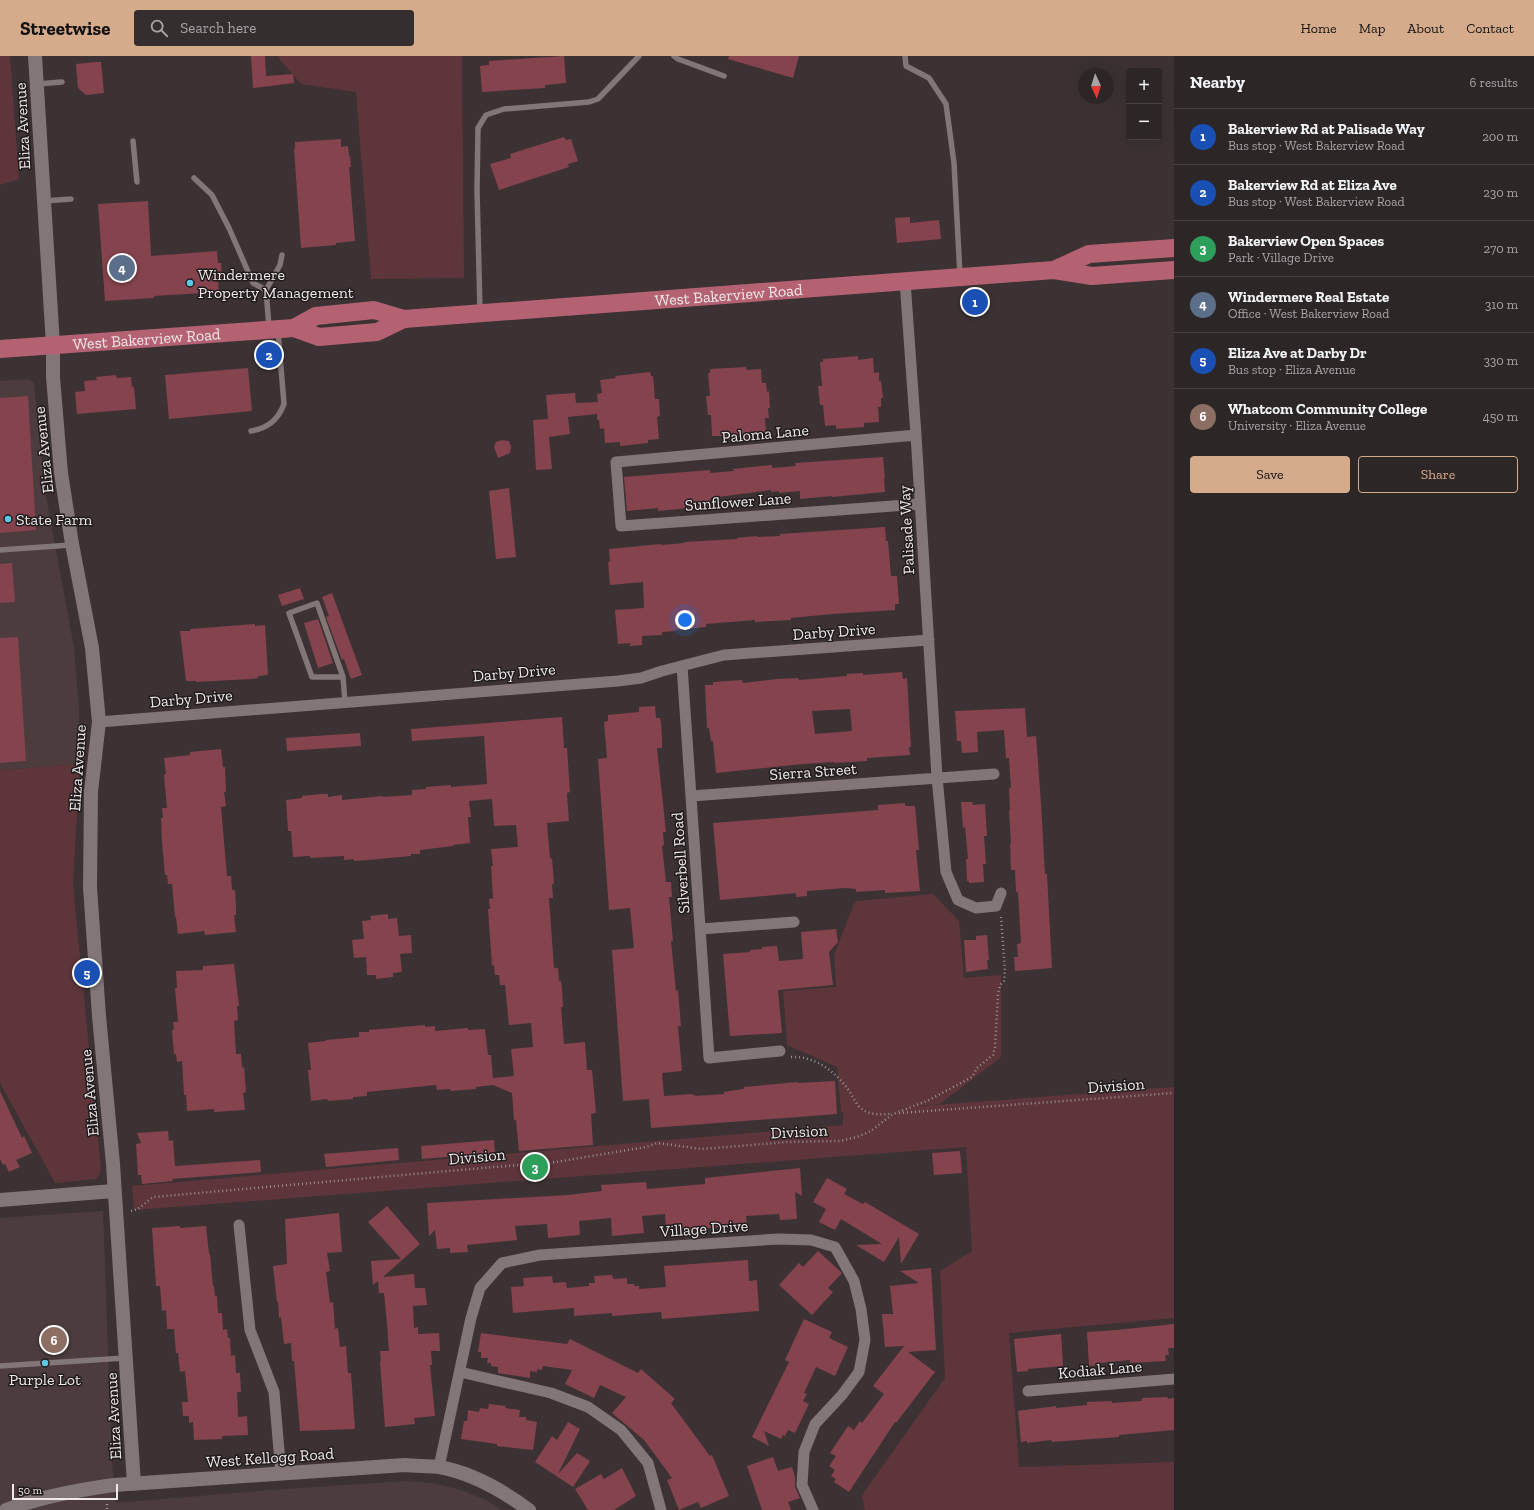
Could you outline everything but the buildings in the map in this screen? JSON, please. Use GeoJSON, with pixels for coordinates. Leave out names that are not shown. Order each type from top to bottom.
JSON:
{"type":"FeatureCollection","features":[{"type":"Feature","properties":{"kind":"main road","name":"West Bakerview Road"},"geometry":{"type":"LineString","coordinates":[[1054,270],[1089,254],[1174,248]]}},
{"type":"Feature","properties":{"kind":"main road","name":"West Bakerview Road"},"geometry":{"type":"LineString","coordinates":[[0,349],[280,329],[319,337],[376,332],[404,319],[480,312],[1054,270],[1092,276],[1174,270]]}},
{"type":"Feature","properties":{"kind":"street","name":"Eliza Avenue"},"geometry":{"type":"LineString","coordinates":[[35,56],[53,345],[53,377],[60,461],[72,544],[92,648],[98,722],[91,792],[90,887],[99,1016],[114,1190],[134,1484]]}},
{"type":"Feature","properties":{"kind":"street","name":"Palisade Way"},"geometry":{"type":"LineString","coordinates":[[905,281],[937,777],[946,872],[958,900],[976,908],[996,906]]}},
{"type":"Feature","properties":{"kind":"street","name":"Paloma Lane"},"geometry":{"type":"LineString","coordinates":[[616,462],[916,435]]}},
{"type":"Feature","properties":{"kind":"street","name":"Sunflower Lane"},"geometry":{"type":"LineString","coordinates":[[616,462],[621,526],[920,504]]}},
{"type":"Feature","properties":{"kind":"street","name":"Darby Drive"},"geometry":{"type":"LineString","coordinates":[[98,722],[618,681],[641,678],[724,655],[928,640]]}},
{"type":"Feature","properties":{"kind":"street","name":"Silverbell Road"},"geometry":{"type":"LineString","coordinates":[[682,666],[709,1058],[780,1051]]}},
{"type":"Feature","properties":{"kind":"street"},"geometry":{"type":"LineString","coordinates":[[937,777],[994,774]]}},
{"type":"Feature","properties":{"kind":"street","name":"Sierra Street"},"geometry":{"type":"LineString","coordinates":[[691,796],[937,777]]}},
{"type":"Feature","properties":{"kind":"street"},"geometry":{"type":"LineString","coordinates":[[996,906],[1001,893]]}},
{"type":"Feature","properties":{"kind":"street"},"geometry":{"type":"LineString","coordinates":[[701,928],[794,922]]}},
{"type":"Feature","properties":{"kind":"street"},"geometry":{"type":"LineString","coordinates":[[0,1200],[114,1190]]}},
{"type":"Feature","properties":{"kind":"street"},"geometry":{"type":"LineString","coordinates":[[239,1226],[250,1330],[274,1392],[281,1474]]}},
{"type":"Feature","properties":{"kind":"street","name":"Village Drive"},"geometry":{"type":"LineString","coordinates":[[439,1467],[480,1288],[502,1264],[540,1255],[778,1239],[811,1240],[835,1247],[854,1281],[861,1308],[866,1340],[859,1372],[842,1395],[815,1424],[804,1452],[802,1484],[813,1510]]}},
{"type":"Feature","properties":{"kind":"street"},"geometry":{"type":"LineString","coordinates":[[460,1372],[551,1393],[588,1407],[621,1430],[648,1463],[661,1510]]}},
{"type":"Feature","properties":{"kind":"street","name":"Kodiak Lane"},"geometry":{"type":"LineString","coordinates":[[1028,1391],[1174,1379]]}},
{"type":"Feature","properties":{"kind":"street","name":"West Kellogg Road"},"geometry":{"type":"LineString","coordinates":[[6,1510],[80,1490],[134,1484],[405,1465],[439,1467],[470,1476],[497,1488],[529,1510]]}},
{"type":"Feature","properties":{"kind":"lane"},"geometry":{"type":"LineString","coordinates":[[480,312],[476,190],[478,128],[486,115],[504,109],[589,102],[598,99],[639,56]]}},
{"type":"Feature","properties":{"kind":"lane"},"geometry":{"type":"LineString","coordinates":[[674,56],[678,59],[724,76]]}},
{"type":"Feature","properties":{"kind":"lane"},"geometry":{"type":"LineString","coordinates":[[905,56],[906,66],[929,78],[946,104],[954,163],[960,277]]}},
{"type":"Feature","properties":{"kind":"lane"},"geometry":{"type":"LineString","coordinates":[[37,84],[62,82]]}},
{"type":"Feature","properties":{"kind":"lane"},"geometry":{"type":"LineString","coordinates":[[133,142],[136,182]]}},
{"type":"Feature","properties":{"kind":"lane"},"geometry":{"type":"LineString","coordinates":[[194,178],[212,196],[229,228],[253,282],[266,290],[280,329],[284,404],[280,415],[272,423],[260,429],[251,431]]}},
{"type":"Feature","properties":{"kind":"lane"},"geometry":{"type":"LineString","coordinates":[[44,201],[70,199]]}},
{"type":"Feature","properties":{"kind":"lane"},"geometry":{"type":"LineString","coordinates":[[266,290],[280,265],[282,255]]}},
{"type":"Feature","properties":{"kind":"lane"},"geometry":{"type":"LineString","coordinates":[[0,550],[72,544]]}},
{"type":"Feature","properties":{"kind":"lane"},"geometry":{"type":"LineString","coordinates":[[343,677],[312,677],[289,613],[317,603],[343,677],[345,702]]}},
{"type":"Feature","properties":{"kind":"lane"},"geometry":{"type":"LineString","coordinates":[[0,1366],[126,1358]]}},
{"type":"Feature","properties":{"kind":"path","name":"Division"},"geometry":{"type":"LineString","coordinates":[[131,1211],[138,1209],[153,1197],[550,1163],[639,1148],[657,1143],[702,1149],[787,1142],[840,1141],[864,1134],[877,1127],[893,1114],[927,1101],[972,1077],[977,1068],[993,1055],[995,1047],[998,994],[1000,985],[1004,981],[1005,971],[1001,914],[996,906]]}},
{"type":"Feature","properties":{"kind":"path","name":"Division"},"geometry":{"type":"LineString","coordinates":[[780,1051],[788,1057],[802,1057],[832,1071],[841,1080],[862,1109],[874,1114],[893,1114],[1174,1093]]}},
{"type":"Feature","properties":{"kind":"path"},"geometry":{"type":"LineString","coordinates":[[107,1504],[107,1510]]}},
{"type":"Feature","properties":{"kind":"shaded area"},"geometry":{"type":"Polygon","coordinates":[[[0,56],[10,56],[19,179],[0,185],[0,56]]]}},
{"type":"Feature","properties":{"kind":"shaded area"},"geometry":{"type":"Polygon","coordinates":[[[277,56],[462,56],[464,278],[371,279],[356,92],[301,84],[277,56]]]}},
{"type":"Feature","properties":{"kind":"shaded area"},"geometry":{"type":"Polygon","coordinates":[[[27,379],[34,383],[45,491],[74,647],[79,709],[80,764],[0,770],[0,381],[27,379]]]}},
{"type":"Feature","properties":{"kind":"shaded area"},"geometry":{"type":"Polygon","coordinates":[[[80,764],[73,884],[101,1170],[97,1179],[55,1183],[0,1083],[0,770],[80,764]]]}},
{"type":"Feature","properties":{"kind":"shaded area"},"geometry":{"type":"Polygon","coordinates":[[[933,894],[959,921],[964,978],[1001,975],[1001,1057],[940,1104],[894,1108],[1174,1087],[1174,1318],[1009,1333],[1019,1467],[1174,1462],[1174,1510],[865,1510],[862,1495],[945,1378],[940,1271],[972,1251],[966,1147],[134,1210],[132,1186],[843,1125],[843,1112],[841,1112],[837,1067],[787,1045],[783,991],[836,987],[834,955],[855,901],[933,894]]]}},
{"type":"Feature","properties":{"kind":"shaded area"},"geometry":{"type":"Polygon","coordinates":[[[103,1211],[112,1462],[116,1503],[271,1490],[406,1481],[433,1483],[461,1490],[486,1500],[503,1510],[0,1510],[0,1218],[103,1211]]]}},
{"type":"Feature","properties":{"kind":"place","name":"Windermere Real Estate"},"geometry":{"type":"Point","coordinates":[122,268]}},
{"type":"Feature","properties":{"kind":"place","name":"Windermere Property Management"},"geometry":{"type":"Point","coordinates":[190,283]}},
{"type":"Feature","properties":{"kind":"place","name":"Bakerview Rd at Palisade Way"},"geometry":{"type":"Point","coordinates":[975,302]}},
{"type":"Feature","properties":{"kind":"place","name":"Bakerview Rd at Eliza Ave"},"geometry":{"type":"Point","coordinates":[269,355]}},
{"type":"Feature","properties":{"kind":"place","name":"State Farm"},"geometry":{"type":"Point","coordinates":[8,519]}},
{"type":"Feature","properties":{"kind":"place","name":"Eliza Ave at Darby Dr"},"geometry":{"type":"Point","coordinates":[87,973]}},
{"type":"Feature","properties":{"kind":"place","name":"Bakerview Open Spaces"},"geometry":{"type":"Point","coordinates":[535,1167]}},
{"type":"Feature","properties":{"kind":"place","name":"Whatcom Community College"},"geometry":{"type":"Point","coordinates":[54,1340]}},
{"type":"Feature","properties":{"kind":"place","name":"Purple Lot"},"geometry":{"type":"Point","coordinates":[45,1363]}}]}
